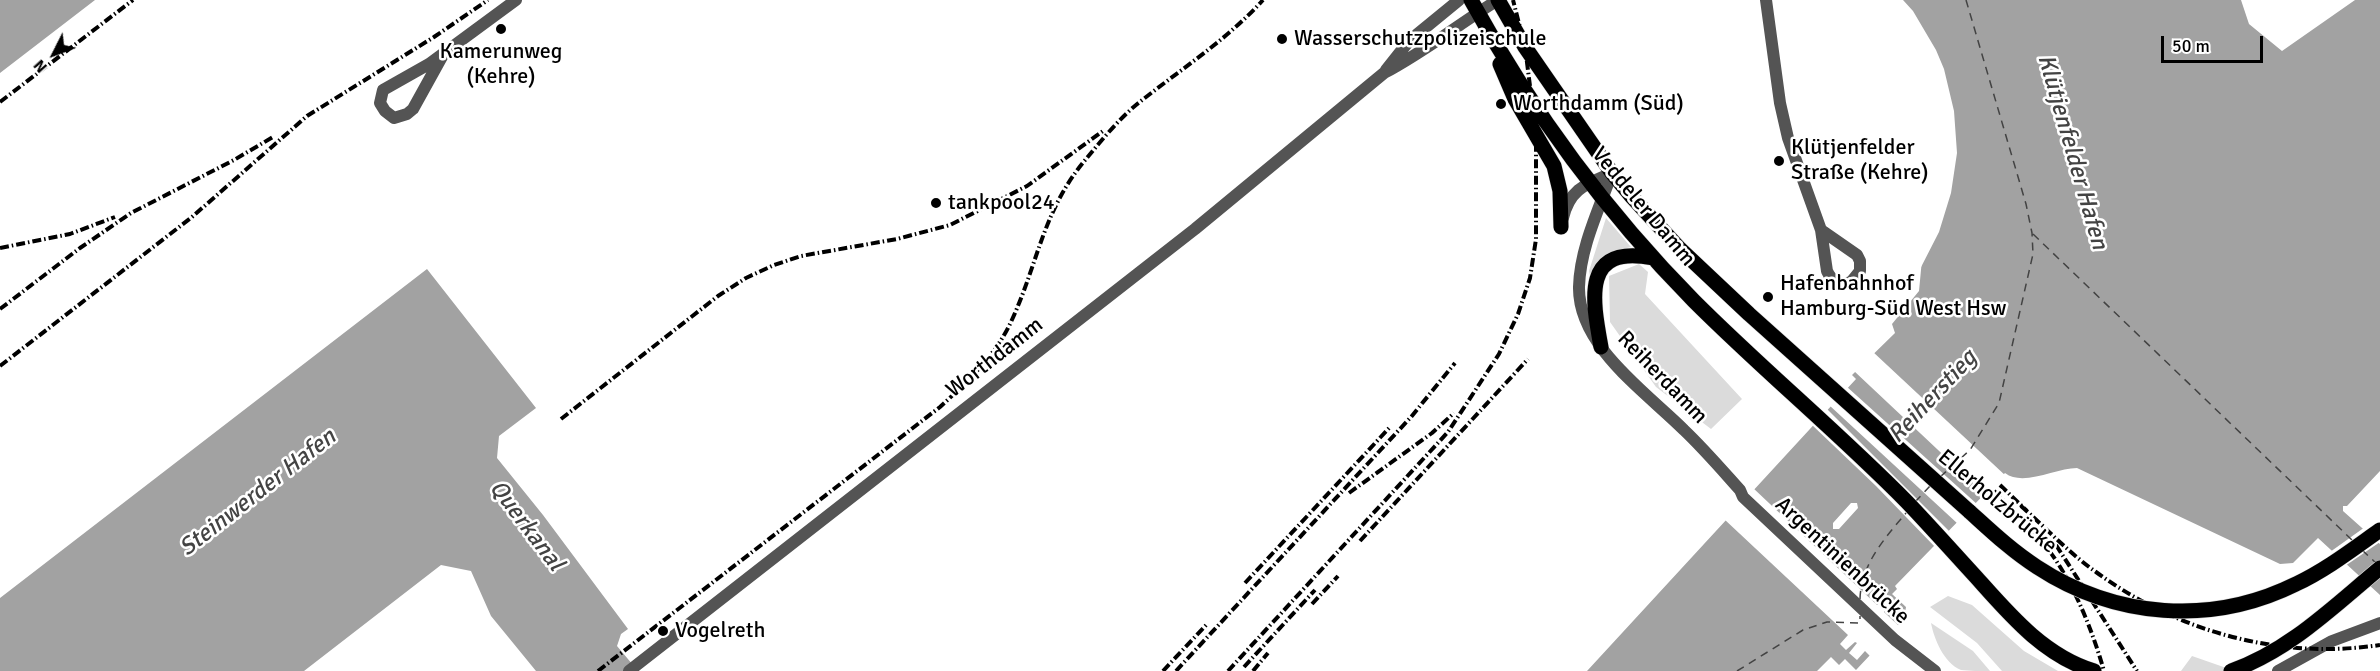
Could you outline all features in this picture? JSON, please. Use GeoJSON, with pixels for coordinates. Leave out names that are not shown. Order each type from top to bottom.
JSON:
{"type":"FeatureCollection","features":[{"type":"Feature","properties":{"kind":"main road","name":"Veddeler Damm"},"geometry":{"type":"LineString","coordinates":[[1498,0],[1526,47],[1612,173],[1680,249],[1762,327],[1837,392]]}},
{"type":"Feature","properties":{"kind":"main road","name":"Veddeler Damm"},"geometry":{"type":"LineString","coordinates":[[1474,6],[1533,102],[1590,183],[1653,258],[1733,339],[1900,495],[2025,630],[2058,655],[2094,671]]}},
{"type":"Feature","properties":{"kind":"main road"},"geometry":{"type":"LineString","coordinates":[[1492,38],[1515,99],[1554,166],[1560,191],[1561,228]]}},
{"type":"Feature","properties":{"kind":"main road"},"geometry":{"type":"LineString","coordinates":[[1601,347],[1594,295],[1596,281],[1602,268],[1621,255],[1653,258]]}},
{"type":"Feature","properties":{"kind":"main road","name":"Ellerholzbrücke"},"geometry":{"type":"LineString","coordinates":[[1837,392],[2018,554],[2064,583],[2115,603],[2182,612],[2215,610],[2251,602],[2307,579],[2380,530]]}},
{"type":"Feature","properties":{"kind":"main road"},"geometry":{"type":"LineString","coordinates":[[2231,671],[2267,655],[2291,640],[2380,568]]}},
{"type":"Feature","properties":{"kind":"street"},"geometry":{"type":"LineString","coordinates":[[444,53],[414,109],[408,114],[394,118],[385,111],[380,103],[383,90],[444,53],[516,0]]}},
{"type":"Feature","properties":{"kind":"street","name":"Worthdamm"},"geometry":{"type":"LineString","coordinates":[[1384,73],[1409,41],[1458,0]]}},
{"type":"Feature","properties":{"kind":"street","name":"Worthdamm"},"geometry":{"type":"LineString","coordinates":[[633,668],[1195,229],[1384,73],[1419,55],[1474,6],[1498,0]]}},
{"type":"Feature","properties":{"kind":"street"},"geometry":{"type":"LineString","coordinates":[[1766,0],[1780,103],[1788,138],[1821,230]]}},
{"type":"Feature","properties":{"kind":"street"},"geometry":{"type":"LineString","coordinates":[[1561,228],[1565,207],[1572,196],[1590,183],[1612,173]]}},
{"type":"Feature","properties":{"kind":"street","name":"Reiherdamm"},"geometry":{"type":"LineString","coordinates":[[1612,173],[1586,246],[1579,286],[1583,313],[1601,347],[1727,475]]}},
{"type":"Feature","properties":{"kind":"street","name":"Argentinienbrücke"},"geometry":{"type":"LineString","coordinates":[[1727,475],[1743,497],[1895,640],[1935,671]]}},
{"type":"Feature","properties":{"kind":"street"},"geometry":{"type":"LineString","coordinates":[[2278,671],[2332,641],[2380,623]]}},
{"type":"Feature","properties":{"kind":"shaded area"},"geometry":{"type":"Polygon","coordinates":[[[1606,218],[1631,247],[1606,255],[1590,276],[1589,271],[1606,218]]]}},
{"type":"Feature","properties":{"kind":"shaded area"},"geometry":{"type":"Polygon","coordinates":[[[1639,264],[1648,272],[1645,294],[1742,399],[1711,429],[1656,387],[1610,322],[1609,276],[1639,264]]]}},
{"type":"Feature","properties":{"kind":"shaded area"},"geometry":{"type":"Polygon","coordinates":[[[1948,596],[1972,605],[2024,651],[2058,671],[2002,671],[1977,643],[1930,607],[1948,596]]]}},
{"type":"Feature","properties":{"kind":"shaded area"},"geometry":{"type":"Polygon","coordinates":[[[1931,623],[1973,651],[1990,671],[1961,670],[1955,667],[1941,650],[1931,623]]]}},
{"type":"Feature","properties":{"kind":"shaded area"},"geometry":{"type":"Polygon","coordinates":[[[2192,656],[2235,671],[2181,671],[2192,656]]]}},
{"type":"Feature","properties":{"kind":"water"},"geometry":{"type":"Polygon","coordinates":[[[0,0],[95,0],[0,73],[0,0]]]}},
{"type":"Feature","properties":{"kind":"water"},"geometry":{"type":"Polygon","coordinates":[[[1877,0],[2241,0],[2249,24],[2282,51],[2355,0],[2380,0],[2380,471],[2347,506],[2343,506],[2343,511],[2380,544],[2380,595],[2318,538],[2293,563],[2280,564],[2077,468],[2030,478],[2012,477],[2005,473],[1895,586],[1897,589],[1892,594],[1906,607],[1904,619],[1856,670],[1845,659],[1839,665],[1831,657],[1817,671],[1587,671],[1856,379],[1852,375],[1895,333],[1892,324],[1919,291],[1930,175],[1928,119],[1915,70],[1877,0]],[[1851,503],[1833,523],[1833,529],[1839,529],[1858,508],[1857,503],[1851,503]]]}},
{"type":"Feature","properties":{"kind":"water"},"geometry":{"type":"Polygon","coordinates":[[[427,269],[536,408],[499,436],[497,458],[543,515],[628,629],[621,634],[617,646],[638,671],[536,671],[491,616],[471,571],[441,565],[304,671],[0,671],[0,598],[427,269]]]}},
{"type":"Feature","properties":{"kind":"pier"},"geometry":{"type":"Polygon","coordinates":[[[1874,0],[1903,0],[1913,11],[1936,50],[1944,69],[1954,111],[1957,153],[1951,193],[1939,232],[1918,273],[1927,175],[1927,142],[1923,107],[1911,68],[1874,0]]]}},
{"type":"Feature","properties":{"kind":"pier"},"geometry":{"type":"Polygon","coordinates":[[[1872,351],[2007,477],[1987,496],[1854,371],[1872,351]]]}},
{"type":"Feature","properties":{"kind":"pier"},"geometry":{"type":"Polygon","coordinates":[[[1846,386],[1978,505],[1964,519],[1958,524],[1829,405],[1846,386]]]}},
{"type":"Feature","properties":{"kind":"pier"},"geometry":{"type":"Polygon","coordinates":[[[1826,408],[1951,533],[1936,548],[1811,424],[1826,408]]]}},
{"type":"Feature","properties":{"kind":"pier"},"geometry":{"type":"Polygon","coordinates":[[[1752,487],[1877,605],[1883,600],[1889,606],[1884,612],[1900,627],[1872,658],[1865,651],[1857,660],[1849,653],[1857,643],[1855,642],[1846,650],[1840,644],[1848,635],[1724,519],[1752,487]]]}},
{"type":"Feature","properties":{"kind":"pier"},"geometry":{"type":"Polygon","coordinates":[[[2365,527],[2380,542],[2345,566],[2330,552],[2365,527]]]}},
{"type":"Feature","properties":{"kind":"ferry route"},"geometry":{"type":"LineString","coordinates":[[1940,477],[1970,450],[1999,403],[2033,254],[2032,233],[2026,204],[1966,0]]}},
{"type":"Feature","properties":{"kind":"ferry route"},"geometry":{"type":"LineString","coordinates":[[2033,234],[2352,540]]}},
{"type":"Feature","properties":{"kind":"ferry route"},"geometry":{"type":"LineString","coordinates":[[1915,502],[1930,486]]}},
{"type":"Feature","properties":{"kind":"ferry route"},"geometry":{"type":"LineString","coordinates":[[1860,599],[1861,586],[1869,563],[1882,542],[1906,513]]}},
{"type":"Feature","properties":{"kind":"ferry route"},"geometry":{"type":"LineString","coordinates":[[2362,550],[2376,563]]}},
{"type":"Feature","properties":{"kind":"ferry route"},"geometry":{"type":"LineString","coordinates":[[1737,671],[1803,630],[1827,622],[1860,623],[1860,616]]}},
{"type":"Feature","properties":{"kind":"railway"},"geometry":{"type":"LineString","coordinates":[[0,102],[133,0]]}},
{"type":"Feature","properties":{"kind":"railway"},"geometry":{"type":"LineString","coordinates":[[0,366],[192,217],[307,116],[434,37],[488,0]]}},
{"type":"Feature","properties":{"kind":"railway"},"geometry":{"type":"LineString","coordinates":[[598,671],[940,407],[969,379],[996,348],[1010,324],[1050,219],[1071,179],[1086,159],[1129,111],[1218,42],[1263,0]]}},
{"type":"Feature","properties":{"kind":"railway"},"geometry":{"type":"LineString","coordinates":[[1228,671],[1448,432],[1499,354],[1518,314],[1530,278],[1536,239],[1536,133],[1525,47],[1513,0]]}},
{"type":"Feature","properties":{"kind":"railway"},"geometry":{"type":"LineString","coordinates":[[561,419],[718,296],[746,278],[801,256],[897,239],[950,225],[1027,186],[1103,131]]}},
{"type":"Feature","properties":{"kind":"railway"},"geometry":{"type":"LineString","coordinates":[[0,309],[80,248],[131,213],[234,160],[273,137]]}},
{"type":"Feature","properties":{"kind":"railway"},"geometry":{"type":"LineString","coordinates":[[0,248],[70,234],[115,217]]}},
{"type":"Feature","properties":{"kind":"railway"},"geometry":{"type":"LineString","coordinates":[[1360,541],[1528,359]]}},
{"type":"Feature","properties":{"kind":"railway"},"geometry":{"type":"LineString","coordinates":[[1176,671],[1411,417],[1455,363]]}},
{"type":"Feature","properties":{"kind":"railway"},"geometry":{"type":"LineString","coordinates":[[1349,493],[1432,433],[1454,413]]}},
{"type":"Feature","properties":{"kind":"railway"},"geometry":{"type":"LineString","coordinates":[[1245,583],[1391,426]]}},
{"type":"Feature","properties":{"kind":"railway"},"geometry":{"type":"LineString","coordinates":[[2000,485],[2027,511]]}},
{"type":"Feature","properties":{"kind":"railway"},"geometry":{"type":"LineString","coordinates":[[1994,491],[2048,549],[2066,577],[2094,639],[2104,671]]}},
{"type":"Feature","properties":{"kind":"railway"},"geometry":{"type":"LineString","coordinates":[[2021,506],[2067,549],[2096,572],[2161,611],[2196,625],[2231,637],[2268,644],[2342,649],[2380,645]]}},
{"type":"Feature","properties":{"kind":"railway"},"geometry":{"type":"LineString","coordinates":[[2056,545],[2137,671]]}},
{"type":"Feature","properties":{"kind":"railway"},"geometry":{"type":"LineString","coordinates":[[1312,604],[1338,576]]}},
{"type":"Feature","properties":{"kind":"railway"},"geometry":{"type":"LineString","coordinates":[[1244,667],[1315,590]]}},
{"type":"Feature","properties":{"kind":"railway"},"geometry":{"type":"LineString","coordinates":[[1163,671],[1208,623]]}},
{"type":"Feature","properties":{"kind":"railway"},"geometry":{"type":"LineString","coordinates":[[1253,671],[1268,653]]}},
{"type":"Feature","properties":{"kind":"place","name":"Kamerunweg (Kehre)"},"geometry":{"type":"Point","coordinates":[501,29]}},
{"type":"Feature","properties":{"kind":"place","name":"Wasserschutzpolizeischule"},"geometry":{"type":"Point","coordinates":[1282,39]}},
{"type":"Feature","properties":{"kind":"place","name":"Worthdamm (Süd)"},"geometry":{"type":"Point","coordinates":[1501,104]}},
{"type":"Feature","properties":{"kind":"place","name":"Klütjenfelder Straße (Kehre)"},"geometry":{"type":"Point","coordinates":[1779,161]}},
{"type":"Feature","properties":{"kind":"place","name":"tankpool24"},"geometry":{"type":"Point","coordinates":[936,203]}},
{"type":"Feature","properties":{"kind":"place","name":"Hafenbahnhof Hamburg-Süd West Hsw"},"geometry":{"type":"Point","coordinates":[1768,297]}},
{"type":"Feature","properties":{"kind":"place","name":"Vogelreth"},"geometry":{"type":"Point","coordinates":[663,631]}},
{"type":"Feature","properties":{"kind":"water label","name":"Klütjenfelder Hafen"},"geometry":{"type":"Point","coordinates":[2072,152]}},
{"type":"Feature","properties":{"kind":"water label","name":"Reiherstieg"},"geometry":{"type":"Point","coordinates":[1933,397]}},
{"type":"Feature","properties":{"kind":"water label","name":"Steinwerder Hafen"},"geometry":{"type":"Point","coordinates":[258,493]}},
{"type":"Feature","properties":{"kind":"water label","name":"Querkanal"},"geometry":{"type":"Point","coordinates":[526,526]}}]}
